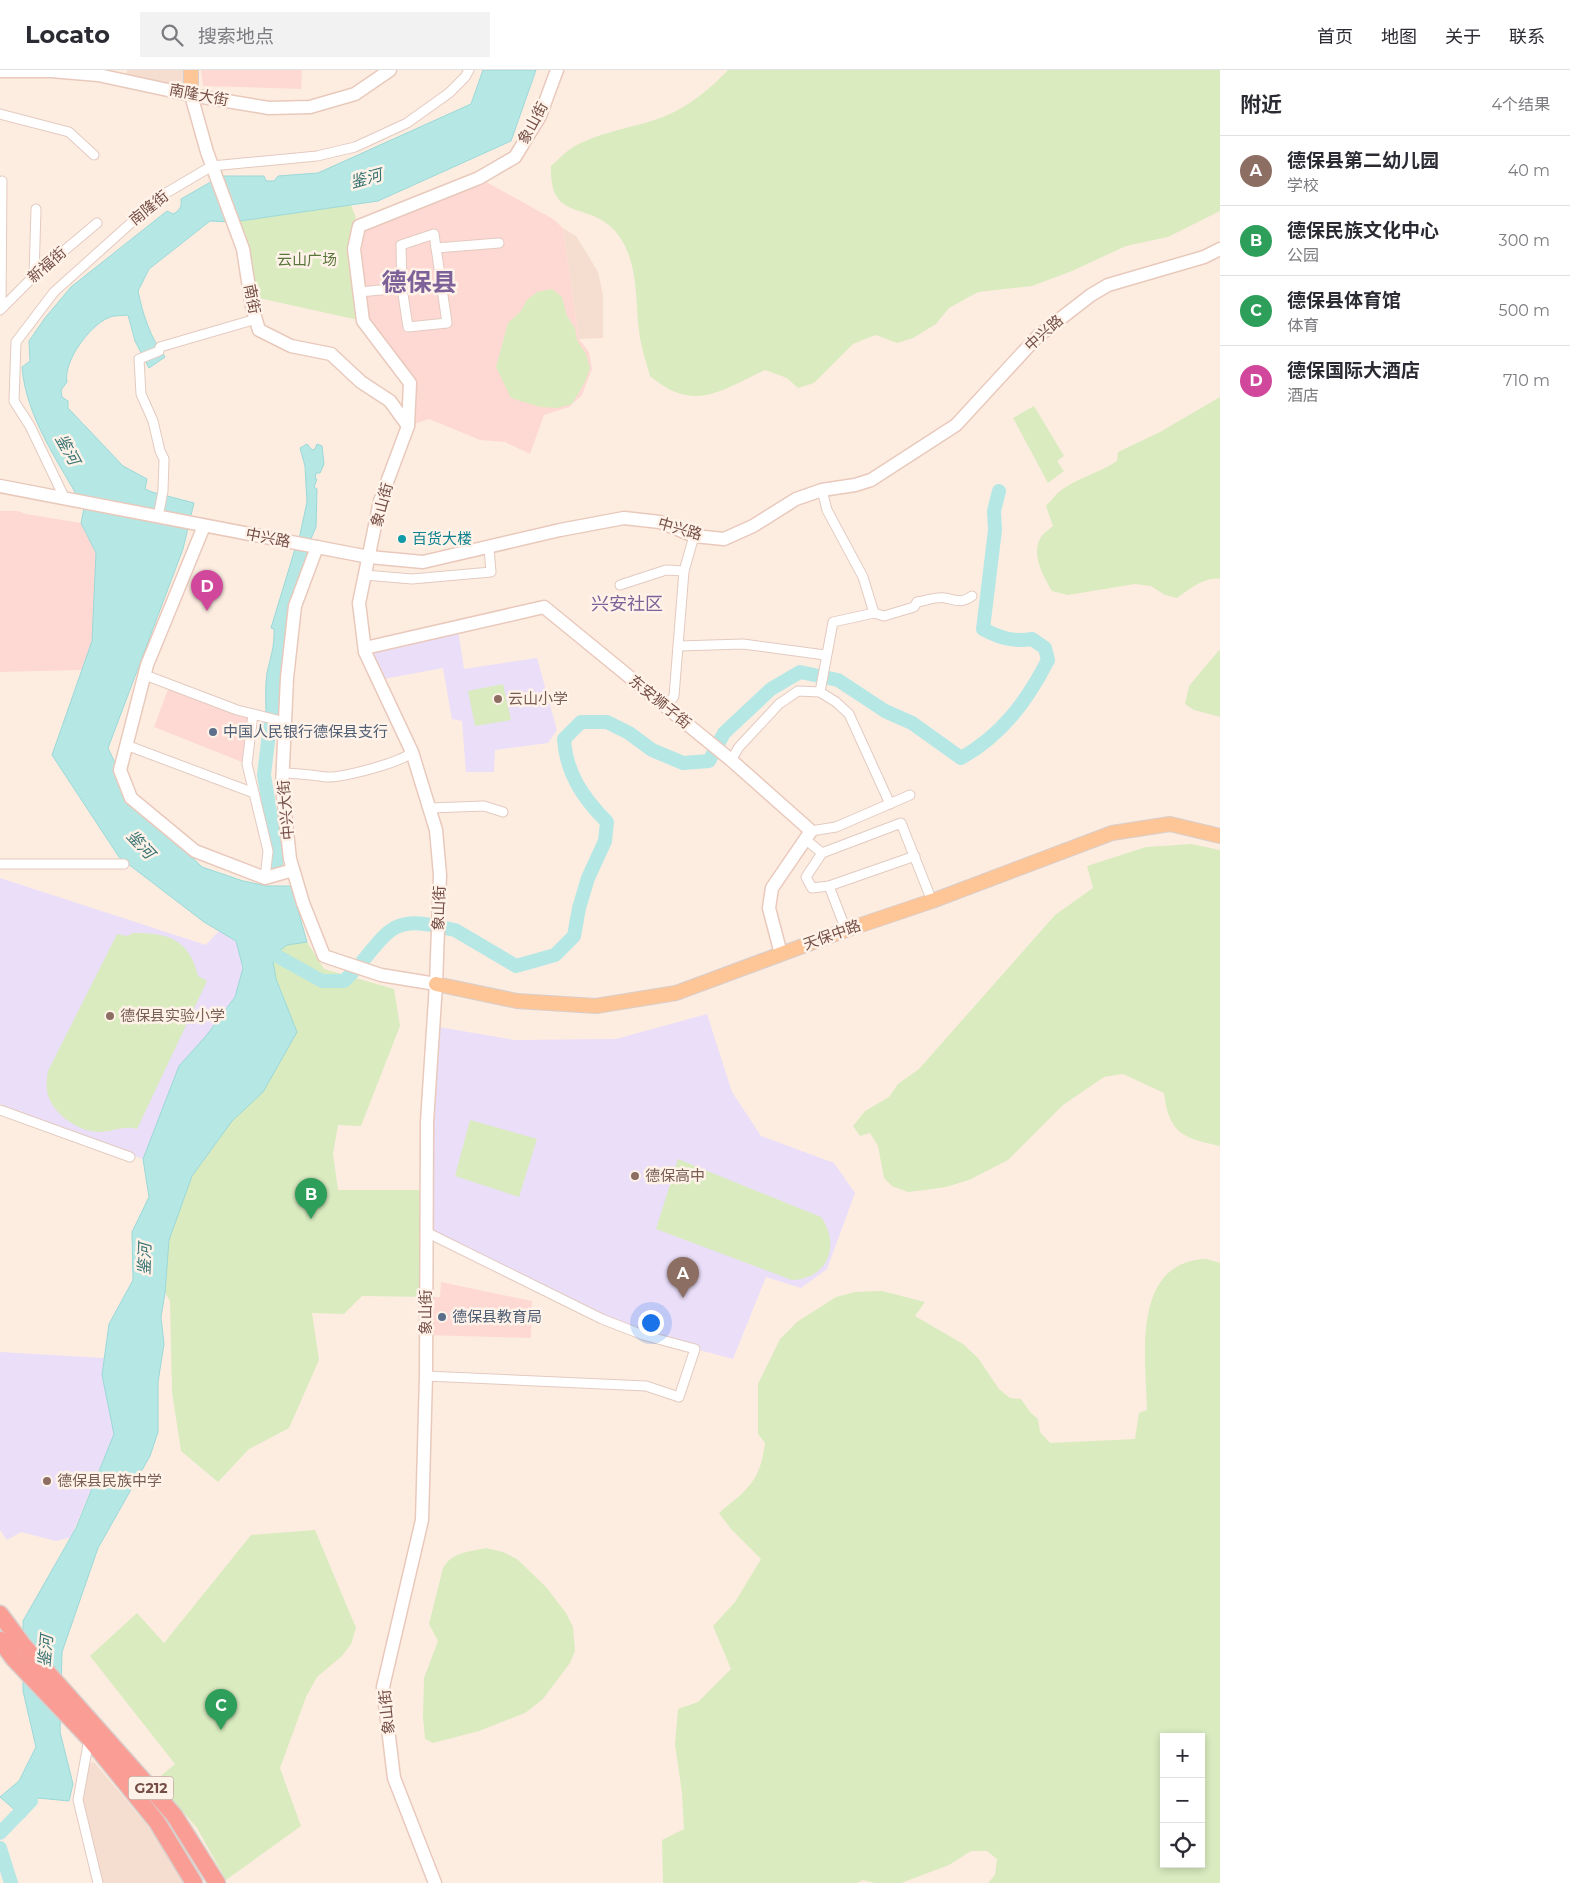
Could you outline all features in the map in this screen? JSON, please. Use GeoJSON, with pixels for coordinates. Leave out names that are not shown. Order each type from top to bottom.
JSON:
{"type":"FeatureCollection","features":[{"type":"Feature","properties":{"kind":"highway","name":"G212"},"geometry":{"type":"LineString","coordinates":[[0,1614],[68,1704],[90,1738],[157,1822],[194,1883]]}},
{"type":"Feature","properties":{"kind":"highway","name":"G212"},"geometry":{"type":"LineString","coordinates":[[0,1640],[21,1666],[68,1704],[93,1721],[174,1815],[216,1883]]}},
{"type":"Feature","properties":{"kind":"main road"},"geometry":{"type":"LineString","coordinates":[[191,70],[192,95]]}},
{"type":"Feature","properties":{"kind":"main road","name":"南隆大街"},"geometry":{"type":"LineString","coordinates":[[0,71],[50,71],[98,75],[192,95],[269,108],[310,107],[355,94],[390,70]]}},
{"type":"Feature","properties":{"kind":"main road","name":"象山街"},"geometry":{"type":"LineString","coordinates":[[435,1883],[394,1778],[383,1687],[422,1520],[426,1376],[426,1122],[436,984],[440,875],[436,830],[412,752],[365,648],[359,603],[380,501],[408,426],[410,382],[363,321],[354,249],[359,226],[480,178],[515,157],[540,116],[557,70]]}},
{"type":"Feature","properties":{"kind":"main road","name":"南街"},"geometry":{"type":"LineString","coordinates":[[192,95],[212,166],[243,249],[259,330],[291,346],[331,354],[361,382],[390,401],[408,426]]}},
{"type":"Feature","properties":{"kind":"main road","name":"中兴路"},"geometry":{"type":"LineString","coordinates":[[0,486],[317,548],[370,557],[423,562],[560,530],[624,518],[660,522],[694,536],[724,539],[753,526],[796,499],[822,490],[855,485],[871,480],[956,425],[1038,336],[1091,295],[1108,285],[1204,257],[1220,249]]}},
{"type":"Feature","properties":{"kind":"main road"},"geometry":{"type":"LineString","coordinates":[[199,525],[145,674],[120,770],[131,798],[195,851],[265,878],[293,870]]}},
{"type":"Feature","properties":{"kind":"main road","name":"中兴大街"},"geometry":{"type":"LineString","coordinates":[[317,548],[295,606],[286,678],[282,773],[290,858],[293,870],[303,903],[324,956],[381,975],[436,984]]}},
{"type":"Feature","properties":{"kind":"main road","name":"东安狮子街"},"geometry":{"type":"LineString","coordinates":[[365,648],[544,607],[731,760],[808,835]]}},
{"type":"Feature","properties":{"kind":"main road","name":"天保中路"},"geometry":{"type":"LineString","coordinates":[[436,984],[516,1001],[596,1006],[676,993],[846,930],[932,901],[1112,833],[1170,824],[1220,836]]}},
{"type":"Feature","properties":{"kind":"main road"},"geometry":{"type":"LineString","coordinates":[[781,954],[770,908],[772,888],[808,835]]}},
{"type":"Feature","properties":{"kind":"street","name":"南隆街"},"geometry":{"type":"LineString","coordinates":[[64,499],[30,426],[14,402],[16,342],[54,292],[161,196],[212,166],[317,156],[355,147],[407,123],[449,93],[465,78],[469,70]]}},
{"type":"Feature","properties":{"kind":"street"},"geometry":{"type":"LineString","coordinates":[[0,114],[68,132],[94,155]]}},
{"type":"Feature","properties":{"kind":"street"},"geometry":{"type":"LineString","coordinates":[[1,309],[2,181]]}},
{"type":"Feature","properties":{"kind":"street"},"geometry":{"type":"LineString","coordinates":[[34,276],[36,209]]}},
{"type":"Feature","properties":{"kind":"street","name":"新福街"},"geometry":{"type":"LineString","coordinates":[[1,309],[34,276],[97,223]]}},
{"type":"Feature","properties":{"kind":"street"},"geometry":{"type":"LineString","coordinates":[[434,234],[436,248],[446,322],[408,327],[402,288],[401,245],[434,234]]}},
{"type":"Feature","properties":{"kind":"street"},"geometry":{"type":"LineString","coordinates":[[436,248],[499,243]]}},
{"type":"Feature","properties":{"kind":"street"},"geometry":{"type":"LineString","coordinates":[[360,292],[402,288]]}},
{"type":"Feature","properties":{"kind":"street"},"geometry":{"type":"LineString","coordinates":[[158,517],[163,491],[164,459],[160,451],[153,420],[141,394],[138,359],[159,351],[160,347],[256,319]]}},
{"type":"Feature","properties":{"kind":"street"},"geometry":{"type":"LineString","coordinates":[[822,490],[827,510],[863,577],[874,613]]}},
{"type":"Feature","properties":{"kind":"street"},"geometry":{"type":"LineString","coordinates":[[667,707],[674,696],[684,571],[694,536]]}},
{"type":"Feature","properties":{"kind":"street"},"geometry":{"type":"LineString","coordinates":[[366,575],[412,579],[491,572],[489,548]]}},
{"type":"Feature","properties":{"kind":"street"},"geometry":{"type":"LineString","coordinates":[[620,585],[666,570],[684,571]]}},
{"type":"Feature","properties":{"kind":"street"},"geometry":{"type":"LineString","coordinates":[[820,692],[825,655],[833,622],[874,613],[884,616],[914,607],[917,602],[944,598],[952,601],[965,601],[972,596]]}},
{"type":"Feature","properties":{"kind":"street"},"geometry":{"type":"LineString","coordinates":[[679,646],[743,644],[825,655]]}},
{"type":"Feature","properties":{"kind":"street"},"geometry":{"type":"LineString","coordinates":[[145,674],[253,714],[284,722]]}},
{"type":"Feature","properties":{"kind":"street"},"geometry":{"type":"LineString","coordinates":[[731,760],[739,747],[779,704],[798,692],[820,692],[836,702],[849,714],[890,804]]}},
{"type":"Feature","properties":{"kind":"street"},"geometry":{"type":"LineString","coordinates":[[253,714],[247,764],[268,851],[265,878]]}},
{"type":"Feature","properties":{"kind":"street"},"geometry":{"type":"LineString","coordinates":[[126,745],[254,793]]}},
{"type":"Feature","properties":{"kind":"street"},"geometry":{"type":"LineString","coordinates":[[282,773],[301,773],[327,777],[374,768],[406,759],[412,752]]}},
{"type":"Feature","properties":{"kind":"street"},"geometry":{"type":"LineString","coordinates":[[822,853],[808,835],[836,827],[910,795]]}},
{"type":"Feature","properties":{"kind":"street"},"geometry":{"type":"LineString","coordinates":[[430,808],[484,806],[504,812]]}},
{"type":"Feature","properties":{"kind":"street"},"geometry":{"type":"LineString","coordinates":[[914,856],[829,886],[812,888],[806,877],[822,853],[901,824],[914,856],[932,901]]}},
{"type":"Feature","properties":{"kind":"street"},"geometry":{"type":"LineString","coordinates":[[0,864],[124,864]]}},
{"type":"Feature","properties":{"kind":"street"},"geometry":{"type":"LineString","coordinates":[[829,886],[846,930]]}},
{"type":"Feature","properties":{"kind":"street"},"geometry":{"type":"LineString","coordinates":[[0,1110],[130,1157]]}},
{"type":"Feature","properties":{"kind":"street"},"geometry":{"type":"LineString","coordinates":[[426,1232],[602,1319],[643,1334],[695,1349],[679,1397],[646,1386],[426,1376]]}},
{"type":"Feature","properties":{"kind":"street"},"geometry":{"type":"LineString","coordinates":[[93,1721],[78,1800],[98,1883]]}},
{"type":"Feature","properties":{"kind":"shaded area"},"geometry":{"type":"Polygon","coordinates":[[[127,70],[191,70],[191,95],[127,81],[127,70]]]}},
{"type":"Feature","properties":{"kind":"shaded area"},"geometry":{"type":"Polygon","coordinates":[[[201,70],[302,70],[301,89],[203,86],[201,70]]]}},
{"type":"Feature","properties":{"kind":"shaded area"},"geometry":{"type":"Polygon","coordinates":[[[479,178],[553,219],[563,228],[579,339],[589,352],[592,369],[582,395],[569,407],[544,415],[530,454],[505,442],[480,440],[429,419],[408,426],[410,383],[363,321],[354,249],[363,224],[479,178]]]}},
{"type":"Feature","properties":{"kind":"shaded area"},"geometry":{"type":"Polygon","coordinates":[[[563,228],[576,236],[598,272],[603,295],[603,338],[579,339],[563,228]]]}},
{"type":"Feature","properties":{"kind":"shaded area"},"geometry":{"type":"Polygon","coordinates":[[[0,511],[18,511],[81,523],[96,553],[92,641],[82,670],[0,672],[0,511]]]}},
{"type":"Feature","properties":{"kind":"shaded area","name":"云山小学"},"geometry":{"type":"Polygon","coordinates":[[[458,630],[464,669],[537,658],[557,730],[548,743],[495,750],[494,772],[466,772],[462,721],[452,719],[443,668],[378,680],[365,652],[458,630]]]}},
{"type":"Feature","properties":{"kind":"shaded area"},"geometry":{"type":"Polygon","coordinates":[[[170,684],[253,714],[247,764],[154,727],[170,684]]]}},
{"type":"Feature","properties":{"kind":"shaded area","name":"德保县实验小学"},"geometry":{"type":"Polygon","coordinates":[[[0,878],[206,945],[219,931],[236,941],[243,968],[235,997],[206,1036],[179,1066],[143,1159],[0,1104],[0,878]]]}},
{"type":"Feature","properties":{"kind":"shaded area","name":"德保高中"},"geometry":{"type":"Polygon","coordinates":[[[707,1014],[732,1092],[761,1136],[834,1163],[855,1193],[827,1269],[801,1288],[766,1277],[733,1359],[643,1335],[426,1232],[433,1026],[515,1040],[616,1039],[707,1014]]]}},
{"type":"Feature","properties":{"kind":"shaded area"},"geometry":{"type":"Polygon","coordinates":[[[441,1282],[532,1301],[531,1338],[426,1335],[426,1297],[440,1297],[441,1282]]]}},
{"type":"Feature","properties":{"kind":"shaded area","name":"德保县民族中学"},"geometry":{"type":"Polygon","coordinates":[[[0,1352],[104,1358],[102,1375],[114,1434],[71,1537],[56,1541],[21,1532],[7,1540],[0,1530],[0,1352]]]}},
{"type":"Feature","properties":{"kind":"shaded area"},"geometry":{"type":"Polygon","coordinates":[[[94,1762],[146,1824],[188,1883],[102,1883],[82,1800],[88,1764],[94,1762]]]}},
{"type":"Feature","properties":{"kind":"green space"},"geometry":{"type":"Polygon","coordinates":[[[728,70],[1220,70],[1220,211],[1168,237],[1126,246],[1072,271],[1032,286],[978,292],[949,308],[936,324],[913,338],[897,343],[876,335],[853,344],[814,383],[798,388],[787,378],[765,370],[734,385],[707,395],[680,394],[650,376],[640,337],[635,280],[629,255],[623,243],[616,232],[605,222],[564,204],[557,196],[552,184],[551,166],[569,150],[585,141],[652,121],[681,108],[706,91],[728,70]]]}},
{"type":"Feature","properties":{"kind":"green space","name":"云山广场"},"geometry":{"type":"Polygon","coordinates":[[[351,205],[359,226],[363,321],[250,296],[233,222],[351,205]]]}},
{"type":"Feature","properties":{"kind":"green space"},"geometry":{"type":"Polygon","coordinates":[[[552,289],[562,297],[567,316],[575,328],[577,340],[586,354],[590,368],[585,382],[572,404],[557,408],[540,407],[511,398],[496,367],[508,323],[521,311],[527,300],[537,292],[552,289]]]}},
{"type":"Feature","properties":{"kind":"green space"},"geometry":{"type":"Polygon","coordinates":[[[1220,397],[1220,579],[1203,582],[1177,598],[1165,595],[1151,586],[1135,584],[1068,595],[1052,591],[1039,565],[1037,551],[1041,537],[1053,526],[1046,506],[1067,486],[1117,461],[1118,452],[1160,432],[1220,397]]]}},
{"type":"Feature","properties":{"kind":"green space"},"geometry":{"type":"Polygon","coordinates":[[[1034,406],[1064,456],[1057,461],[1064,471],[1048,483],[1013,418],[1034,406]]]}},
{"type":"Feature","properties":{"kind":"green space"},"geometry":{"type":"Polygon","coordinates":[[[1220,649],[1220,717],[1194,710],[1185,704],[1189,686],[1220,649]]]}},
{"type":"Feature","properties":{"kind":"green space"},"geometry":{"type":"Polygon","coordinates":[[[503,684],[511,720],[475,726],[468,691],[503,684]]]}},
{"type":"Feature","properties":{"kind":"green space"},"geometry":{"type":"Polygon","coordinates":[[[1191,844],[1220,850],[1220,1146],[1187,1137],[1180,1132],[1174,1126],[1170,1117],[1164,1093],[1123,1074],[1104,1077],[1063,1105],[1008,1160],[969,1180],[946,1187],[908,1192],[892,1186],[884,1178],[878,1146],[870,1133],[860,1136],[853,1126],[865,1111],[889,1097],[898,1084],[919,1069],[1055,915],[1093,888],[1087,866],[1146,847],[1191,844]]]}},
{"type":"Feature","properties":{"kind":"green space"},"geometry":{"type":"Polygon","coordinates":[[[133,933],[157,935],[176,941],[189,954],[198,976],[207,981],[137,1129],[128,1128],[99,1132],[82,1129],[66,1119],[53,1106],[47,1091],[48,1071],[117,934],[127,936],[133,933]]]}},
{"type":"Feature","properties":{"kind":"green space"},"geometry":{"type":"Polygon","coordinates":[[[307,942],[324,969],[394,989],[400,1026],[361,1126],[338,1125],[333,1154],[338,1190],[426,1190],[426,1297],[362,1296],[344,1314],[312,1313],[319,1360],[289,1428],[249,1449],[218,1482],[181,1451],[172,1392],[170,1301],[165,1293],[169,1240],[192,1176],[232,1121],[263,1092],[297,1032],[276,979],[272,956],[287,945],[307,942]]]}},
{"type":"Feature","properties":{"kind":"green space"},"geometry":{"type":"Polygon","coordinates":[[[470,1120],[537,1139],[519,1197],[455,1176],[470,1120]]]}},
{"type":"Feature","properties":{"kind":"green space"},"geometry":{"type":"Polygon","coordinates":[[[678,1159],[821,1217],[830,1239],[828,1259],[815,1274],[792,1280],[656,1229],[678,1159]]]}},
{"type":"Feature","properties":{"kind":"green space"},"geometry":{"type":"Polygon","coordinates":[[[1207,1259],[1220,1263],[1220,1883],[988,1883],[995,1875],[997,1859],[987,1851],[971,1851],[949,1865],[901,1883],[875,1883],[863,1880],[857,1883],[663,1883],[662,1840],[684,1829],[682,1793],[675,1744],[678,1709],[698,1702],[731,1669],[713,1626],[735,1602],[761,1559],[731,1529],[719,1513],[745,1491],[760,1467],[765,1443],[758,1434],[758,1384],[780,1339],[797,1322],[836,1297],[855,1292],[882,1291],[925,1302],[915,1316],[963,1344],[978,1358],[999,1389],[1010,1398],[1021,1399],[1030,1412],[1038,1419],[1040,1432],[1050,1443],[1135,1439],[1139,1413],[1147,1410],[1145,1340],[1148,1316],[1154,1294],[1165,1276],[1182,1264],[1207,1259]]]}},
{"type":"Feature","properties":{"kind":"green space"},"geometry":{"type":"Polygon","coordinates":[[[315,1530],[356,1628],[351,1644],[342,1656],[317,1677],[306,1697],[280,1768],[301,1826],[226,1880],[197,1828],[156,1780],[175,1764],[90,1656],[137,1613],[164,1643],[251,1535],[315,1530]]]}},
{"type":"Feature","properties":{"kind":"green space"},"geometry":{"type":"Polygon","coordinates":[[[486,1548],[503,1552],[517,1559],[546,1587],[566,1613],[573,1627],[575,1651],[570,1663],[543,1699],[525,1713],[479,1731],[433,1743],[425,1739],[423,1717],[424,1678],[438,1641],[429,1624],[443,1568],[456,1556],[486,1548]]]}},
{"type":"Feature","properties":{"kind":"water"},"geometry":{"type":"Polygon","coordinates":[[[483,70],[536,70],[511,141],[378,201],[233,222],[210,221],[149,269],[138,291],[148,325],[155,342],[165,357],[149,368],[135,341],[128,315],[110,317],[93,329],[79,346],[69,365],[67,382],[61,390],[62,397],[68,401],[68,408],[123,466],[147,479],[145,489],[194,503],[183,549],[108,748],[118,769],[119,787],[137,809],[159,825],[202,867],[243,881],[267,886],[291,886],[307,942],[287,945],[272,956],[276,979],[297,1032],[263,1092],[232,1121],[192,1176],[169,1240],[161,1317],[164,1344],[158,1382],[158,1432],[150,1456],[98,1548],[62,1652],[60,1732],[73,1784],[69,1801],[38,1798],[24,1818],[0,1797],[19,1781],[36,1747],[23,1691],[23,1621],[76,1528],[114,1434],[102,1375],[109,1324],[133,1280],[132,1232],[149,1197],[143,1159],[179,1066],[206,1036],[235,997],[243,968],[236,941],[204,922],[119,857],[52,755],[92,641],[96,553],[81,523],[84,508],[37,422],[25,386],[22,367],[30,361],[29,341],[71,287],[167,211],[173,214],[177,211],[181,206],[181,199],[221,176],[264,176],[266,181],[274,181],[278,176],[318,173],[471,104],[483,70]]]}},
{"type":"Feature","properties":{"kind":"water"},"geometry":{"type":"Polygon","coordinates":[[[307,444],[312,450],[315,449],[317,444],[322,446],[324,464],[320,473],[316,473],[315,479],[317,479],[314,487],[317,489],[316,527],[310,541],[299,539],[307,502],[305,466],[300,448],[307,444]]]}},
{"type":"Feature","properties":{"kind":"water"},"geometry":{"type":"Polygon","coordinates":[[[295,549],[310,552],[285,651],[279,716],[266,713],[266,678],[273,646],[274,629],[271,628],[295,549]]]}},
{"type":"Feature","properties":{"kind":"waterway"},"geometry":{"type":"LineString","coordinates":[[445,928],[455,930],[516,966],[555,955],[574,936],[579,908],[588,878],[605,841],[607,822],[583,794],[568,763],[564,739],[581,722],[607,722],[629,733],[652,750],[683,763],[709,761],[724,733],[771,689],[800,672],[838,680],[885,711],[912,723],[961,758],[989,739],[1022,703],[1048,660],[1045,648],[1032,639],[1019,640],[1007,638],[983,629],[995,530],[994,511],[999,491]]}},
{"type":"Feature","properties":{"kind":"waterway"},"geometry":{"type":"LineString","coordinates":[[270,725],[264,775],[277,854],[276,867]]}},
{"type":"Feature","properties":{"kind":"waterway"},"geometry":{"type":"LineString","coordinates":[[362,962],[383,937],[398,926],[418,923],[431,925]]}},
{"type":"Feature","properties":{"kind":"waterway"},"geometry":{"type":"LineString","coordinates":[[259,946],[322,981],[344,981],[352,973]]}},
{"type":"Feature","properties":{"kind":"waterway","name":"鉴河"},"geometry":{"type":"LineString","coordinates":[[0,1833],[31,1801]]}},
{"type":"Feature","properties":{"kind":"waterway","name":"鉴河"},"geometry":{"type":"LineString","coordinates":[[0,1848],[11,1883]]}},
{"type":"Feature","properties":{"kind":"place","name":"百货大楼"},"geometry":{"type":"Point","coordinates":[402,539]}},
{"type":"Feature","properties":{"kind":"place","name":"德保国际大酒店"},"geometry":{"type":"Point","coordinates":[207,611]}},
{"type":"Feature","properties":{"kind":"place","name":"云山小学"},"geometry":{"type":"Point","coordinates":[498,699]}},
{"type":"Feature","properties":{"kind":"place","name":"中国人民银行德保县支行"},"geometry":{"type":"Point","coordinates":[213,732]}},
{"type":"Feature","properties":{"kind":"place","name":"德保县实验小学"},"geometry":{"type":"Point","coordinates":[110,1016]}},
{"type":"Feature","properties":{"kind":"place","name":"德保高中"},"geometry":{"type":"Point","coordinates":[635,1176]}},
{"type":"Feature","properties":{"kind":"place","name":"德保民族文化中心"},"geometry":{"type":"Point","coordinates":[311,1219]}},
{"type":"Feature","properties":{"kind":"place","name":"德保县第二幼儿园"},"geometry":{"type":"Point","coordinates":[683,1298]}},
{"type":"Feature","properties":{"kind":"place","name":"德保县教育局"},"geometry":{"type":"Point","coordinates":[442,1317]}},
{"type":"Feature","properties":{"kind":"place","name":"德保县民族中学"},"geometry":{"type":"Point","coordinates":[47,1481]}},
{"type":"Feature","properties":{"kind":"place","name":"德保县体育馆"},"geometry":{"type":"Point","coordinates":[221,1730]}},
{"type":"Feature","properties":{"kind":"district","name":"德保县"},"geometry":{"type":"Point","coordinates":[419,282]}},
{"type":"Feature","properties":{"kind":"district","name":"兴安社区"},"geometry":{"type":"Point","coordinates":[627,604]}}]}
